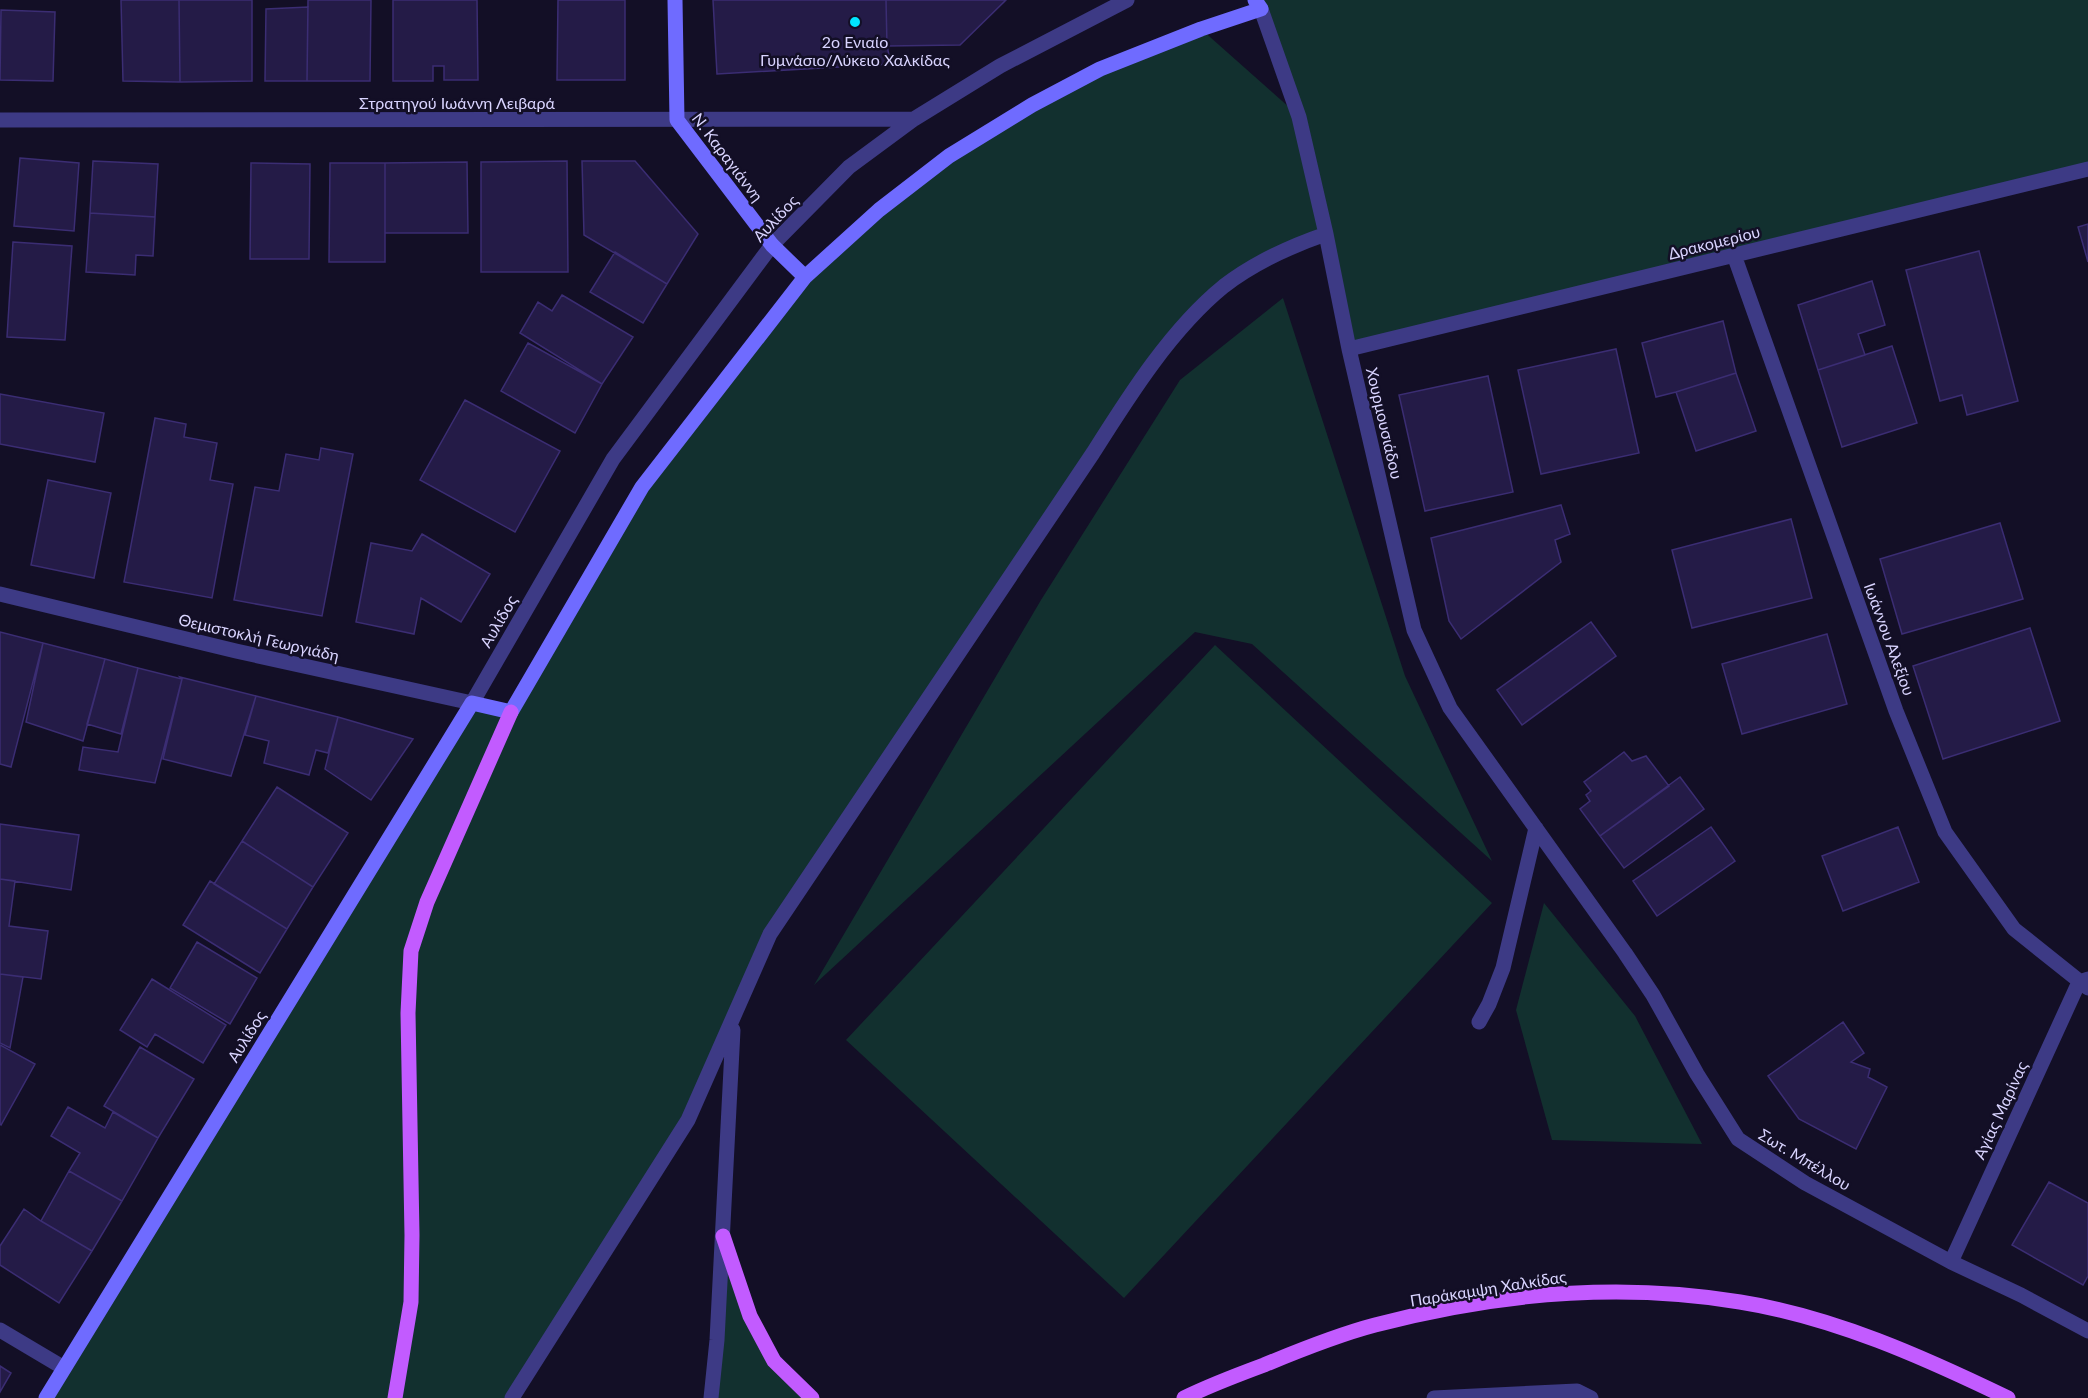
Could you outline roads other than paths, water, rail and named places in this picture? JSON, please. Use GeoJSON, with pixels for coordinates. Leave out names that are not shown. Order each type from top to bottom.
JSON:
{"type":"FeatureCollection","features":[{"type":"Feature","properties":{"kind":"main road"},"geometry":{"type":"LineString","coordinates":[[395,1398],[411,1302],[408,1014],[411,951],[427,902],[511,712]]}},
{"type":"Feature","properties":{"kind":"main road"},"geometry":{"type":"LineString","coordinates":[[723,1236],[750,1316],[774,1361],[812,1398]]}},
{"type":"Feature","properties":{"kind":"main road","name":"Παράκαμψη Χαλκίδας"},"geometry":{"type":"LineString","coordinates":[[1184,1398],[1312,1346],[1384,1323],[1437,1311],[1574,1293],[1653,1292],[1741,1302],[1822,1321],[1900,1348],[2008,1398]]}},
{"type":"Feature","properties":{"kind":"street","name":"Ν. Καραγιάννη"},"geometry":{"type":"LineString","coordinates":[[675,0],[677,120],[772,245],[805,277]]}},
{"type":"Feature","properties":{"kind":"street","name":"Αυλίδος"},"geometry":{"type":"LineString","coordinates":[[46,1398],[472,703],[613,459],[772,245],[849,167],[914,119],[1000,66],[1127,0]]}},
{"type":"Feature","properties":{"kind":"street","name":"Χουρμουσιάδου"},"geometry":{"type":"LineString","coordinates":[[1258,5],[1299,117],[1349,349],[1414,630],[1449,708],[1536,828]]}},
{"type":"Feature","properties":{"kind":"street"},"geometry":{"type":"LineString","coordinates":[[511,712],[642,487],[805,277],[879,210],[940,163],[1032,105],[1100,69],[1258,5]]}},
{"type":"Feature","properties":{"kind":"street","name":"Στρατηγού Ιωάννη Λειβαρά"},"geometry":{"type":"LineString","coordinates":[[0,120],[914,119]]}},
{"type":"Feature","properties":{"kind":"street","name":"Δρακομερίου"},"geometry":{"type":"LineString","coordinates":[[1349,349],[2088,169]]}},
{"type":"Feature","properties":{"kind":"street"},"geometry":{"type":"LineString","coordinates":[[512,1398],[688,1120],[770,934],[1093,453],[1137,383],[1187,323],[1224,287],[1290,246],[1326,234]]}},
{"type":"Feature","properties":{"kind":"street","name":"Ιωάννου Αλεξίου"},"geometry":{"type":"LineString","coordinates":[[1734,255],[1896,711],[1945,832],[2014,929],[2085,983]]}},
{"type":"Feature","properties":{"kind":"street","name":"Θεμιστοκλή Γεωργιάδη"},"geometry":{"type":"LineString","coordinates":[[0,594],[236,651],[511,712]]}},
{"type":"Feature","properties":{"kind":"street"},"geometry":{"type":"LineString","coordinates":[[1479,1022],[1489,1004],[1503,968],[1536,828]]}},
{"type":"Feature","properties":{"kind":"street","name":"Σωτ. Μπέλλου"},"geometry":{"type":"LineString","coordinates":[[1536,828],[1653,995],[1697,1074],[1738,1139],[1805,1184],[1951,1262],[2021,1295],[2088,1331]]}},
{"type":"Feature","properties":{"kind":"street","name":"Αγίας Μαρίνας"},"geometry":{"type":"LineString","coordinates":[[1951,1262],[2085,983]]}},
{"type":"Feature","properties":{"kind":"street"},"geometry":{"type":"LineString","coordinates":[[711,1398],[717,1340],[733,1021]]}},
{"type":"Feature","properties":{"kind":"street"},"geometry":{"type":"LineString","coordinates":[[0,1330],[64,1368]]}},
{"type":"Feature","properties":{"kind":"street"},"geometry":{"type":"LineString","coordinates":[[1434,1398],[1577,1391],[1591,1398]]}},
{"type":"Feature","properties":{"kind":"place","name":"2ο Ενιαίο Γυμνάσιο/Λύκειο Χαλκίδας"},"geometry":{"type":"Point","coordinates":[855,22]}}]}
